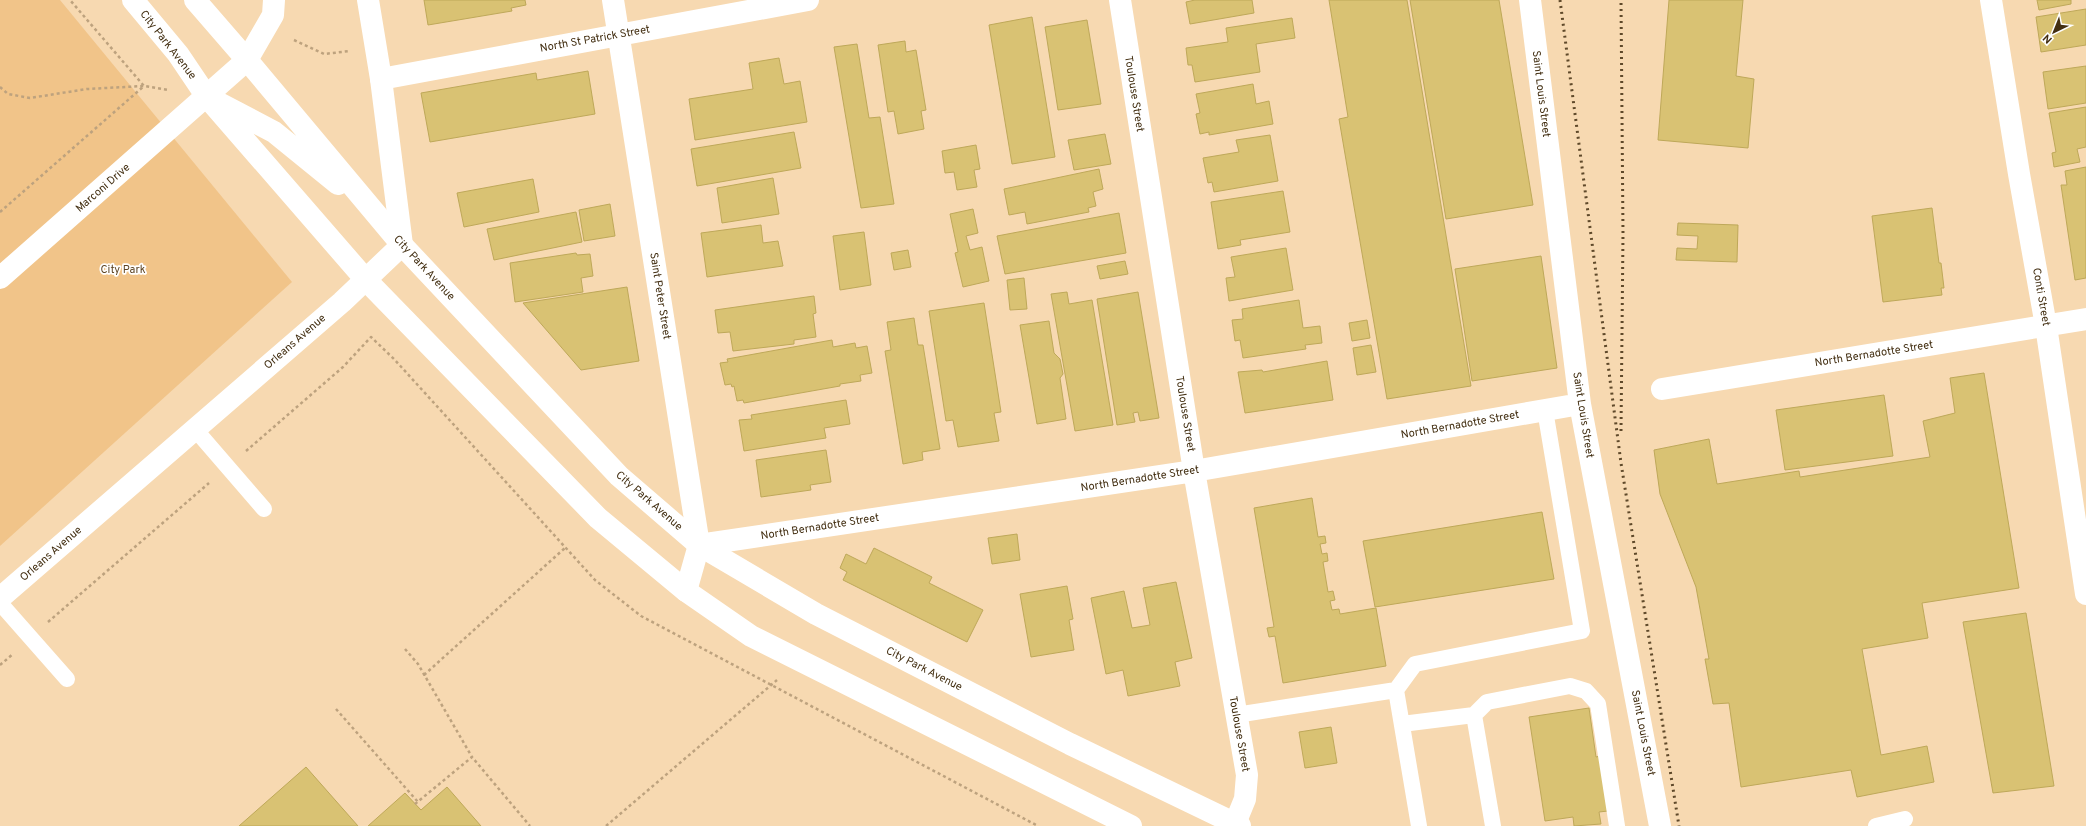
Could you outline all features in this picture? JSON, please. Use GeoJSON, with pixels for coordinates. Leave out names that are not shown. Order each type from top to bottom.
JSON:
{"type":"FeatureCollection","features":[{"type":"Feature","properties":{"kind":"street","name":"City Park Avenue"},"geometry":{"type":"LineString","coordinates":[[133,0],[178,54],[206,97],[366,280],[598,518],[686,591],[751,636],[1131,826]]}},
{"type":"Feature","properties":{"kind":"street","name":"City Park Avenue"},"geometry":{"type":"LineString","coordinates":[[195,0],[248,60],[402,245],[619,476],[699,545],[816,614],[1070,744],[1236,825]]}},
{"type":"Feature","properties":{"kind":"street"},"geometry":{"type":"LineString","coordinates":[[274,0],[273,15],[248,60],[206,97],[274,132],[378,216]]}},
{"type":"Feature","properties":{"kind":"street"},"geometry":{"type":"LineString","coordinates":[[368,0],[381,79],[402,245]]}},
{"type":"Feature","properties":{"kind":"street","name":"Saint Peter Street"},"geometry":{"type":"LineString","coordinates":[[613,0],[699,545],[686,591]]}},
{"type":"Feature","properties":{"kind":"street","name":"North St Patrick Street"},"geometry":{"type":"LineString","coordinates":[[381,79],[808,0]]}},
{"type":"Feature","properties":{"kind":"street","name":"Toulouse Street"},"geometry":{"type":"LineString","coordinates":[[1120,0],[1194,471],[1247,775],[1245,799],[1236,825]]}},
{"type":"Feature","properties":{"kind":"street","name":"Saint Louis Street"},"geometry":{"type":"LineString","coordinates":[[1530,0],[1580,404],[1660,826]]}},
{"type":"Feature","properties":{"kind":"street","name":"Conti Street"},"geometry":{"type":"LineString","coordinates":[[1991,0],[2019,174],[2046,326],[2086,594]]}},
{"type":"Feature","properties":{"kind":"street","name":"Marconi Drive"},"geometry":{"type":"LineString","coordinates":[[0,278],[206,97]]}},
{"type":"Feature","properties":{"kind":"street","name":"Orleans Avenue"},"geometry":{"type":"LineString","coordinates":[[0,598],[366,280],[402,245]]}},
{"type":"Feature","properties":{"kind":"street","name":"North Bernadotte Street"},"geometry":{"type":"LineString","coordinates":[[1662,389],[2086,319]]}},
{"type":"Feature","properties":{"kind":"street","name":"North Bernadotte Street"},"geometry":{"type":"LineString","coordinates":[[699,545],[1194,471],[1580,404]]}},
{"type":"Feature","properties":{"kind":"lane"},"geometry":{"type":"LineString","coordinates":[[1236,715],[1396,690],[1415,664],[1582,631],[1545,410]]}},
{"type":"Feature","properties":{"kind":"lane"},"geometry":{"type":"LineString","coordinates":[[194,428],[264,508]]}},
{"type":"Feature","properties":{"kind":"lane"},"geometry":{"type":"LineString","coordinates":[[0,603],[66,679]]}},
{"type":"Feature","properties":{"kind":"lane"},"geometry":{"type":"LineString","coordinates":[[1402,724],[1474,715],[1487,702],[1570,686],[1586,690],[1598,704],[1617,826]]}},
{"type":"Feature","properties":{"kind":"lane"},"geometry":{"type":"LineString","coordinates":[[1396,690],[1419,826]]}},
{"type":"Feature","properties":{"kind":"lane"},"geometry":{"type":"LineString","coordinates":[[1474,715],[1493,826]]}},
{"type":"Feature","properties":{"kind":"lane"},"geometry":{"type":"LineString","coordinates":[[1876,826],[1905,819]]}},
{"type":"Feature","properties":{"kind":"path"},"geometry":{"type":"LineString","coordinates":[[70,0],[144,86]]}},
{"type":"Feature","properties":{"kind":"path"},"geometry":{"type":"LineString","coordinates":[[294,40],[324,54],[350,51]]}},
{"type":"Feature","properties":{"kind":"path"},"geometry":{"type":"LineString","coordinates":[[0,86],[8,94],[30,98],[87,89],[144,86],[206,97]]}},
{"type":"Feature","properties":{"kind":"path"},"geometry":{"type":"LineString","coordinates":[[0,212],[144,86]]}},
{"type":"Feature","properties":{"kind":"path"},"geometry":{"type":"LineString","coordinates":[[0,665],[343,367],[371,337],[394,359],[596,580],[631,610],[771,686],[1038,826]]}},
{"type":"Feature","properties":{"kind":"path"},"geometry":{"type":"LineString","coordinates":[[424,675],[566,547]]}},
{"type":"Feature","properties":{"kind":"path"},"geometry":{"type":"LineString","coordinates":[[405,649],[424,675],[472,757],[530,826]]}},
{"type":"Feature","properties":{"kind":"path"},"geometry":{"type":"LineString","coordinates":[[606,826],[800,661]]}},
{"type":"Feature","properties":{"kind":"path"},"geometry":{"type":"LineString","coordinates":[[336,710],[417,803],[472,757]]}},
{"type":"Feature","properties":{"kind":"green space","name":"City Park"},"geometry":{"type":"Polygon","coordinates":[[[0,0],[60,0],[292,282],[0,546],[0,0]]]}},
{"type":"Feature","properties":{"kind":"building"},"geometry":{"type":"Polygon","coordinates":[[[424,0],[525,0],[526,5],[511,8],[512,11],[428,25],[424,0]]]}},
{"type":"Feature","properties":{"kind":"building"},"geometry":{"type":"Polygon","coordinates":[[[1195,0],[1252,0],[1254,13],[1190,24],[1186,2],[1195,0]]]}},
{"type":"Feature","properties":{"kind":"building"},"geometry":{"type":"Polygon","coordinates":[[[1329,0],[1407,0],[1471,386],[1387,399],[1339,119],[1348,117],[1329,0]]]}},
{"type":"Feature","properties":{"kind":"building"},"geometry":{"type":"Polygon","coordinates":[[[1410,0],[1499,0],[1533,205],[1446,219],[1410,0]]]}},
{"type":"Feature","properties":{"kind":"building"},"geometry":{"type":"Polygon","coordinates":[[[1669,0],[1743,0],[1736,76],[1754,79],[1748,148],[1658,140],[1669,0]]]}},
{"type":"Feature","properties":{"kind":"building"},"geometry":{"type":"Polygon","coordinates":[[[2037,0],[2071,0],[2071,4],[2039,10],[2037,0]]]}},
{"type":"Feature","properties":{"kind":"building"},"geometry":{"type":"Polygon","coordinates":[[[2086,9],[2086,45],[2041,52],[2036,17],[2086,9]]]}},
{"type":"Feature","properties":{"kind":"building"},"geometry":{"type":"Polygon","coordinates":[[[1032,17],[1055,157],[1012,164],[989,25],[1032,17]]]}},
{"type":"Feature","properties":{"kind":"building"},"geometry":{"type":"Polygon","coordinates":[[[1292,18],[1295,38],[1256,44],[1260,72],[1195,82],[1192,65],[1188,65],[1186,48],[1228,42],[1226,28],[1292,18]]]}},
{"type":"Feature","properties":{"kind":"building"},"geometry":{"type":"Polygon","coordinates":[[[1087,20],[1101,104],[1058,110],[1045,27],[1087,20]]]}},
{"type":"Feature","properties":{"kind":"building"},"geometry":{"type":"Polygon","coordinates":[[[905,41],[906,52],[916,50],[926,110],[921,111],[924,129],[898,134],[894,111],[888,112],[878,45],[905,41]]]}},
{"type":"Feature","properties":{"kind":"building"},"geometry":{"type":"Polygon","coordinates":[[[857,44],[869,118],[880,117],[894,204],[861,208],[834,47],[857,44]]]}},
{"type":"Feature","properties":{"kind":"building"},"geometry":{"type":"Polygon","coordinates":[[[779,58],[784,84],[800,81],[807,122],[695,140],[689,99],[753,89],[749,63],[779,58]]]}},
{"type":"Feature","properties":{"kind":"building"},"geometry":{"type":"Polygon","coordinates":[[[2086,66],[2086,103],[2048,109],[2043,72],[2086,66]]]}},
{"type":"Feature","properties":{"kind":"building"},"geometry":{"type":"Polygon","coordinates":[[[588,71],[595,114],[430,142],[421,93],[536,73],[537,80],[588,71]]]}},
{"type":"Feature","properties":{"kind":"building"},"geometry":{"type":"Polygon","coordinates":[[[1253,84],[1256,104],[1269,101],[1273,124],[1209,135],[1209,132],[1200,134],[1196,114],[1200,113],[1196,94],[1253,84]]]}},
{"type":"Feature","properties":{"kind":"building"},"geometry":{"type":"Polygon","coordinates":[[[2086,107],[2086,147],[2077,149],[2080,162],[2054,167],[2052,153],[2056,152],[2049,113],[2086,107]]]}},
{"type":"Feature","properties":{"kind":"building"},"geometry":{"type":"Polygon","coordinates":[[[794,132],[801,168],[697,186],[691,149],[794,132]]]}},
{"type":"Feature","properties":{"kind":"building"},"geometry":{"type":"Polygon","coordinates":[[[1105,134],[1111,164],[1074,170],[1068,140],[1105,134]]]}},
{"type":"Feature","properties":{"kind":"building"},"geometry":{"type":"Polygon","coordinates":[[[1270,135],[1278,181],[1214,192],[1212,182],[1208,183],[1203,158],[1239,152],[1236,140],[1270,135]]]}},
{"type":"Feature","properties":{"kind":"building"},"geometry":{"type":"Polygon","coordinates":[[[976,145],[980,169],[974,170],[977,187],[957,190],[954,172],[945,173],[942,151],[976,145]]]}},
{"type":"Feature","properties":{"kind":"building"},"geometry":{"type":"Polygon","coordinates":[[[2086,167],[2086,278],[2075,280],[2061,185],[2067,185],[2065,171],[2086,167]]]}},
{"type":"Feature","properties":{"kind":"building"},"geometry":{"type":"Polygon","coordinates":[[[1099,169],[1103,189],[1093,192],[1096,206],[1088,208],[1089,212],[1027,224],[1025,212],[1009,215],[1004,189],[1099,169]]]}},
{"type":"Feature","properties":{"kind":"building"},"geometry":{"type":"Polygon","coordinates":[[[773,178],[779,214],[722,223],[717,188],[773,178]]]}},
{"type":"Feature","properties":{"kind":"building"},"geometry":{"type":"Polygon","coordinates":[[[533,179],[539,212],[464,227],[457,193],[533,179]]]}},
{"type":"Feature","properties":{"kind":"building"},"geometry":{"type":"Polygon","coordinates":[[[1283,191],[1290,232],[1240,240],[1241,245],[1218,249],[1211,202],[1283,191]]]}},
{"type":"Feature","properties":{"kind":"building"},"geometry":{"type":"Polygon","coordinates":[[[610,204],[615,236],[584,241],[579,210],[610,204]]]}},
{"type":"Feature","properties":{"kind":"building"},"geometry":{"type":"Polygon","coordinates":[[[1932,208],[1939,263],[1941,263],[1944,288],[1941,288],[1942,295],[1883,302],[1872,216],[1932,208]]]}},
{"type":"Feature","properties":{"kind":"building"},"geometry":{"type":"Polygon","coordinates":[[[973,209],[978,233],[966,236],[970,250],[982,247],[989,281],[963,287],[955,253],[958,252],[950,214],[973,209]]]}},
{"type":"Feature","properties":{"kind":"building"},"geometry":{"type":"Polygon","coordinates":[[[576,212],[582,242],[494,260],[487,229],[576,212]]]}},
{"type":"Feature","properties":{"kind":"building"},"geometry":{"type":"Polygon","coordinates":[[[1119,213],[1126,253],[1005,274],[997,236],[1119,213]]]}},
{"type":"Feature","properties":{"kind":"building"},"geometry":{"type":"Polygon","coordinates":[[[1678,223],[1738,225],[1737,262],[1676,260],[1677,248],[1697,249],[1698,236],[1677,235],[1678,223]]]}},
{"type":"Feature","properties":{"kind":"building"},"geometry":{"type":"Polygon","coordinates":[[[761,225],[763,243],[778,241],[783,266],[707,277],[701,233],[761,225]]]}},
{"type":"Feature","properties":{"kind":"building"},"geometry":{"type":"Polygon","coordinates":[[[864,232],[871,285],[840,290],[833,236],[864,232]]]}},
{"type":"Feature","properties":{"kind":"building"},"geometry":{"type":"Polygon","coordinates":[[[1286,248],[1293,290],[1229,301],[1226,278],[1235,277],[1231,257],[1286,248]]]}},
{"type":"Feature","properties":{"kind":"building"},"geometry":{"type":"Polygon","coordinates":[[[908,250],[911,267],[894,270],[891,253],[908,250]]]}},
{"type":"Feature","properties":{"kind":"building"},"geometry":{"type":"Polygon","coordinates":[[[576,253],[577,255],[590,254],[593,276],[581,278],[583,292],[515,302],[510,263],[576,253]]]}},
{"type":"Feature","properties":{"kind":"building"},"geometry":{"type":"Polygon","coordinates":[[[1541,256],[1557,368],[1472,381],[1455,269],[1541,256]]]}},
{"type":"Feature","properties":{"kind":"building"},"geometry":{"type":"Polygon","coordinates":[[[1125,261],[1128,274],[1100,279],[1097,266],[1125,261]]]}},
{"type":"Feature","properties":{"kind":"building"},"geometry":{"type":"Polygon","coordinates":[[[1024,278],[1027,309],[1010,310],[1007,280],[1024,278]]]}},
{"type":"Feature","properties":{"kind":"building"},"geometry":{"type":"Polygon","coordinates":[[[627,287],[639,361],[581,370],[523,303],[627,287]]]}},
{"type":"Feature","properties":{"kind":"building"},"geometry":{"type":"Polygon","coordinates":[[[1067,292],[1069,304],[1092,300],[1113,425],[1075,431],[1051,294],[1067,292]]]}},
{"type":"Feature","properties":{"kind":"building"},"geometry":{"type":"Polygon","coordinates":[[[1138,292],[1159,418],[1140,421],[1138,412],[1133,413],[1135,422],[1117,425],[1097,299],[1138,292]]]}},
{"type":"Feature","properties":{"kind":"building"},"geometry":{"type":"Polygon","coordinates":[[[814,296],[816,313],[813,314],[816,337],[794,340],[794,344],[733,351],[730,332],[718,333],[715,310],[814,296]]]}},
{"type":"Feature","properties":{"kind":"building"},"geometry":{"type":"Polygon","coordinates":[[[1299,300],[1303,328],[1320,326],[1322,343],[1305,345],[1306,349],[1243,358],[1240,340],[1235,341],[1232,320],[1243,319],[1242,309],[1299,300]]]}},
{"type":"Feature","properties":{"kind":"building"},"geometry":{"type":"Polygon","coordinates":[[[984,303],[1001,412],[994,413],[999,441],[958,447],[953,420],[946,421],[929,311],[984,303]]]}},
{"type":"Feature","properties":{"kind":"building"},"geometry":{"type":"Polygon","coordinates":[[[914,318],[918,345],[923,345],[940,449],[922,452],[923,460],[903,464],[885,351],[891,350],[887,322],[914,318]]]}},
{"type":"Feature","properties":{"kind":"building"},"geometry":{"type":"Polygon","coordinates":[[[1367,320],[1370,338],[1352,341],[1349,323],[1367,320]]]}},
{"type":"Feature","properties":{"kind":"building"},"geometry":{"type":"Polygon","coordinates":[[[1049,321],[1054,353],[1060,359],[1063,374],[1060,378],[1066,419],[1037,424],[1020,325],[1049,321]]]}},
{"type":"Feature","properties":{"kind":"building"},"geometry":{"type":"Polygon","coordinates":[[[832,340],[833,347],[855,343],[856,348],[867,346],[872,373],[860,375],[861,381],[840,384],[840,386],[744,403],[743,400],[737,401],[734,386],[732,387],[731,384],[725,385],[720,363],[728,362],[727,359],[832,340]]]}},
{"type":"Feature","properties":{"kind":"building"},"geometry":{"type":"Polygon","coordinates":[[[1371,345],[1376,372],[1357,375],[1353,348],[1371,345]]]}},
{"type":"Feature","properties":{"kind":"building"},"geometry":{"type":"Polygon","coordinates":[[[1327,361],[1333,400],[1245,413],[1238,372],[1262,370],[1263,372],[1327,361]]]}},
{"type":"Feature","properties":{"kind":"building"},"geometry":{"type":"Polygon","coordinates":[[[1984,373],[2019,588],[1922,603],[1928,638],[1862,649],[1881,755],[1927,746],[1934,782],[1857,797],[1851,770],[1741,787],[1729,703],[1713,704],[1705,659],[1709,659],[1696,587],[1660,494],[1654,450],[1709,439],[1717,484],[1799,471],[1800,477],[1930,457],[1923,421],[1955,413],[1950,378],[1984,373]]]}},
{"type":"Feature","properties":{"kind":"building"},"geometry":{"type":"Polygon","coordinates":[[[1884,395],[1893,456],[1785,470],[1776,410],[1884,395]]]}},
{"type":"Feature","properties":{"kind":"building"},"geometry":{"type":"Polygon","coordinates":[[[846,400],[850,424],[824,428],[826,438],[744,451],[739,420],[752,419],[751,415],[846,400]]]}},
{"type":"Feature","properties":{"kind":"building"},"geometry":{"type":"Polygon","coordinates":[[[826,450],[831,482],[810,485],[811,490],[761,497],[756,460],[826,450]]]}},
{"type":"Feature","properties":{"kind":"building"},"geometry":{"type":"Polygon","coordinates":[[[1312,498],[1318,537],[1325,536],[1326,543],[1320,544],[1322,554],[1327,553],[1328,561],[1323,562],[1328,592],[1333,591],[1335,600],[1330,601],[1332,610],[1339,609],[1340,614],[1376,608],[1386,666],[1283,683],[1275,636],[1269,637],[1267,628],[1274,627],[1254,508],[1312,498]]]}},
{"type":"Feature","properties":{"kind":"building"},"geometry":{"type":"Polygon","coordinates":[[[1542,512],[1554,579],[1375,607],[1363,541],[1542,512]]]}},
{"type":"Feature","properties":{"kind":"building"},"geometry":{"type":"Polygon","coordinates":[[[1017,534],[1020,560],[992,564],[988,538],[1017,534]]]}},
{"type":"Feature","properties":{"kind":"building"},"geometry":{"type":"Polygon","coordinates":[[[874,548],[932,577],[929,583],[983,610],[967,642],[843,580],[847,572],[840,568],[846,554],[866,564],[874,548]]]}},
{"type":"Feature","properties":{"kind":"building"},"geometry":{"type":"Polygon","coordinates":[[[1176,582],[1192,658],[1175,662],[1180,686],[1128,696],[1123,670],[1106,674],[1091,598],[1124,591],[1132,628],[1150,625],[1143,588],[1176,582]]]}},
{"type":"Feature","properties":{"kind":"building"},"geometry":{"type":"Polygon","coordinates":[[[1067,586],[1073,619],[1069,620],[1074,650],[1031,657],[1020,594],[1067,586]]]}},
{"type":"Feature","properties":{"kind":"building"},"geometry":{"type":"Polygon","coordinates":[[[2026,613],[2054,786],[1993,793],[1963,622],[2026,613]]]}},
{"type":"Feature","properties":{"kind":"building"},"geometry":{"type":"Polygon","coordinates":[[[1589,708],[1596,757],[1600,756],[1608,811],[1599,812],[1601,824],[1574,826],[1573,817],[1545,821],[1529,717],[1589,708]]]}},
{"type":"Feature","properties":{"kind":"building"},"geometry":{"type":"Polygon","coordinates":[[[1331,727],[1337,763],[1305,768],[1299,732],[1331,727]]]}},
{"type":"Feature","properties":{"kind":"building"},"geometry":{"type":"Polygon","coordinates":[[[306,767],[358,826],[239,826],[306,767]]]}},
{"type":"Feature","properties":{"kind":"building"},"geometry":{"type":"Polygon","coordinates":[[[447,787],[481,826],[368,826],[405,793],[421,810],[447,787]]]}},
{"type":"Feature","properties":{"kind":"railway"},"geometry":{"type":"LineString","coordinates":[[1560,0],[1621,463],[1679,826]]}},
{"type":"Feature","properties":{"kind":"railway"},"geometry":{"type":"LineString","coordinates":[[1621,0],[1623,234],[1621,431]]}}]}
